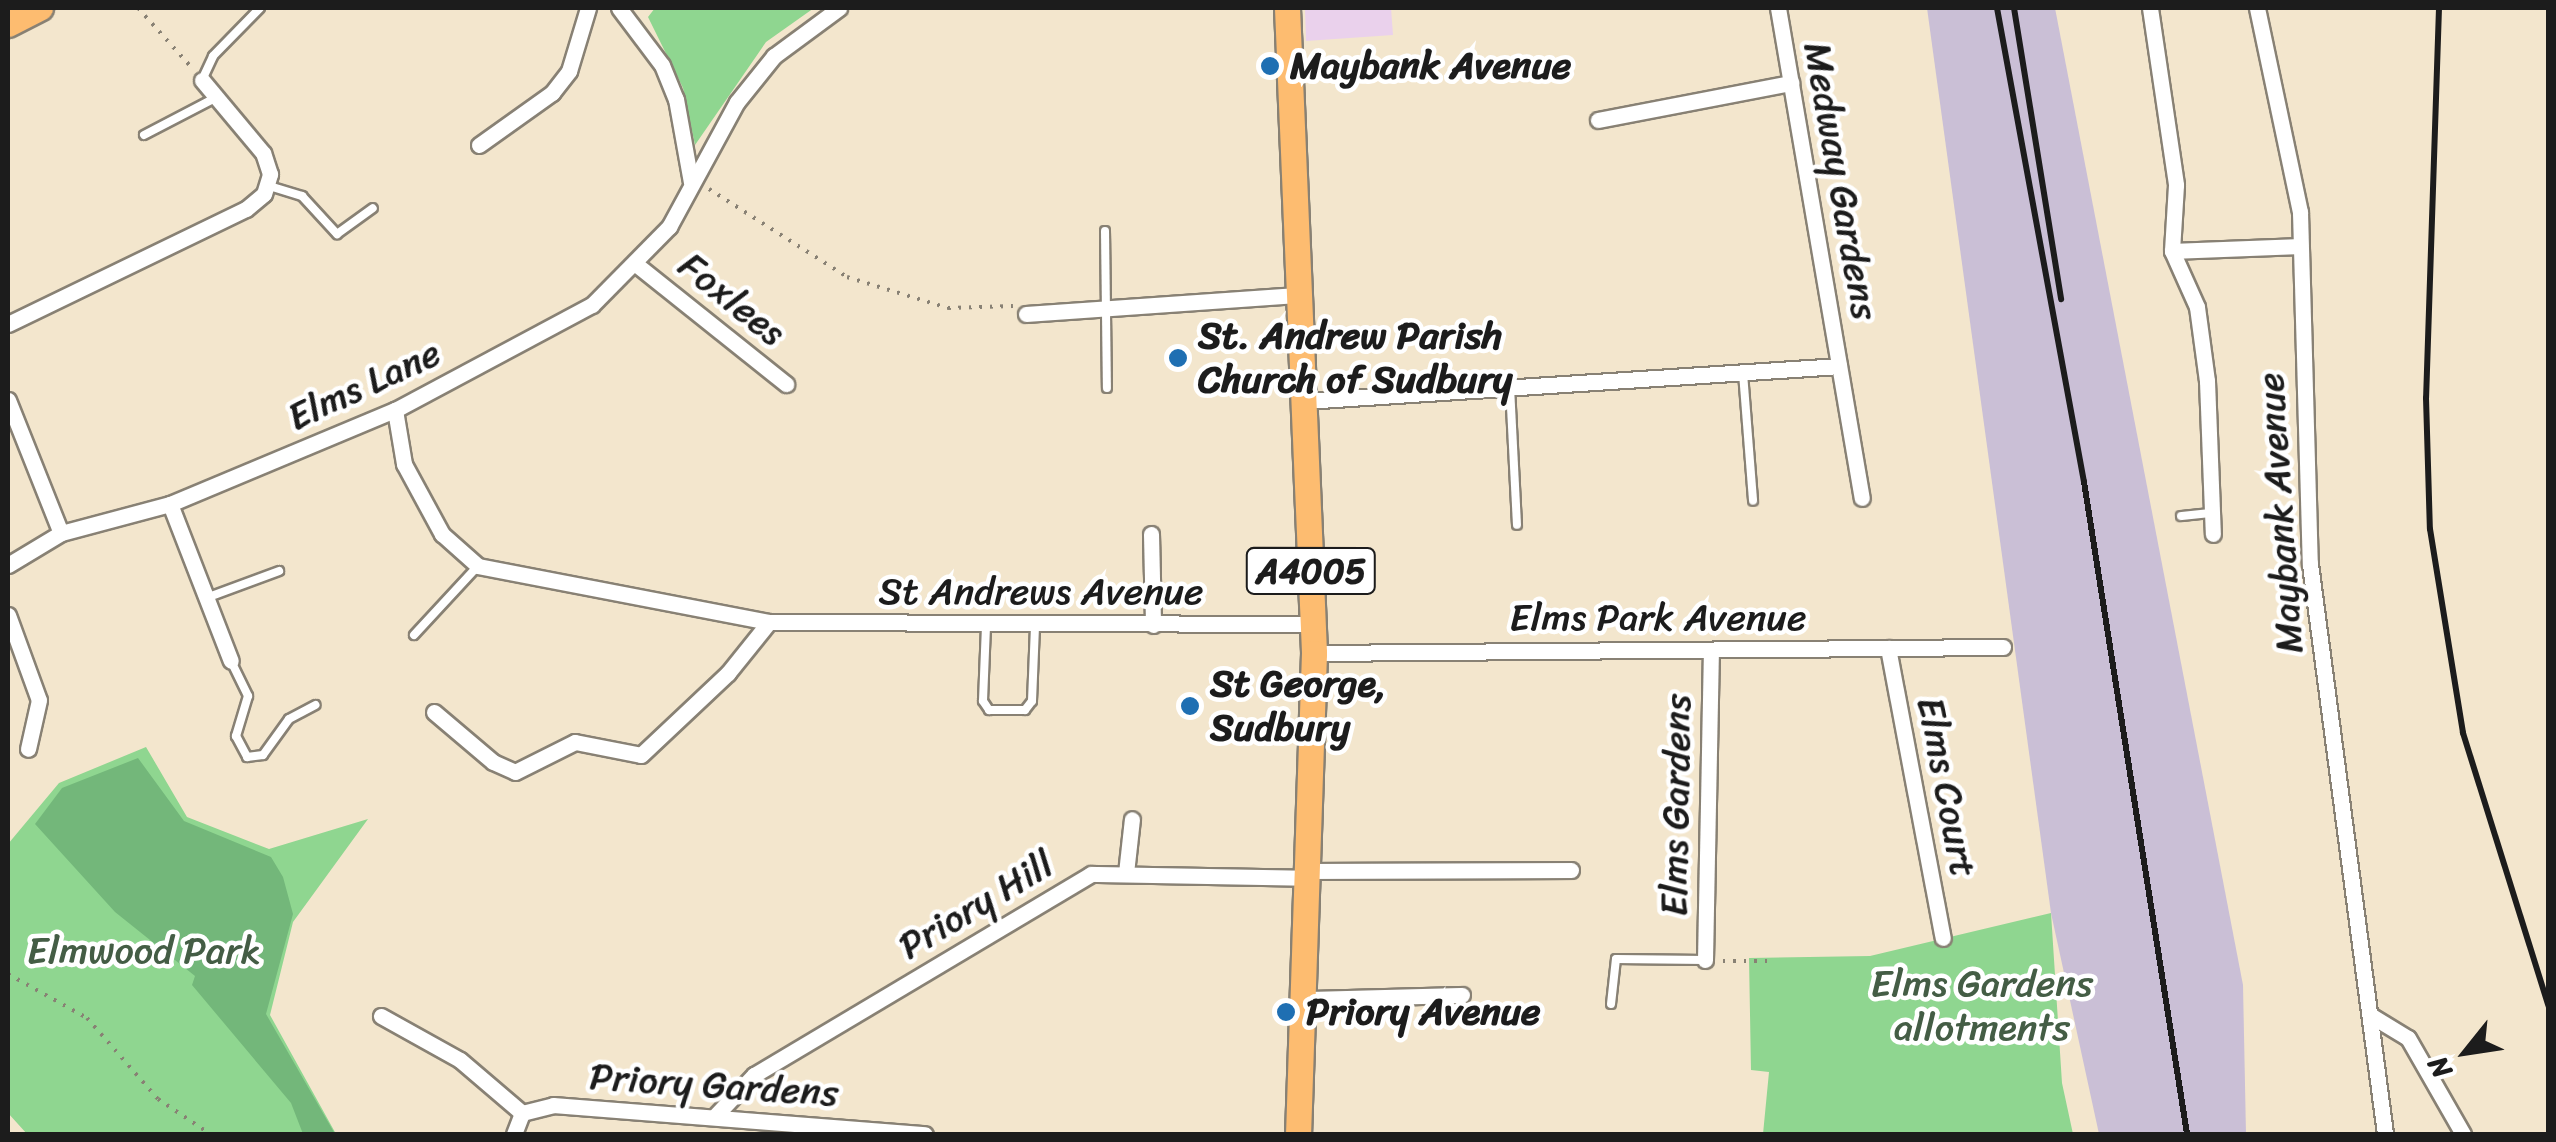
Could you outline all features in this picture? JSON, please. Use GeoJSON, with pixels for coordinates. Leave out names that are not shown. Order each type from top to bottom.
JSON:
{"type":"FeatureCollection","features":[{"type":"Feature","properties":{"kind":"main road"},"geometry":{"type":"LineString","coordinates":[[8,24],[40,8]]}},
{"type":"Feature","properties":{"kind":"main road","name":"A4005"},"geometry":{"type":"LineString","coordinates":[[1287,8],[1314,624],[1307,999],[1298,1134]]}},
{"type":"Feature","properties":{"kind":"street"},"geometry":{"type":"LineString","coordinates":[[479,145],[552,93],[569,71],[588,8]]}},
{"type":"Feature","properties":{"kind":"street"},"geometry":{"type":"LineString","coordinates":[[618,8],[662,65],[676,99],[691,182]]}},
{"type":"Feature","properties":{"kind":"street","name":"Elms Lane"},"geometry":{"type":"LineString","coordinates":[[8,565],[61,533],[170,504],[396,410],[575,315],[637,265],[669,227],[736,102],[774,56],[839,8]]}},
{"type":"Feature","properties":{"kind":"street","name":"Medway Gardens"},"geometry":{"type":"LineString","coordinates":[[1778,8],[1862,498]]}},
{"type":"Feature","properties":{"kind":"street"},"geometry":{"type":"LineString","coordinates":[[2150,8],[2176,185],[2172,251],[2197,307],[2214,534]]}},
{"type":"Feature","properties":{"kind":"street","name":"Maybank Avenue"},"geometry":{"type":"LineString","coordinates":[[2257,8],[2292,164],[2300,246],[2310,564],[2385,1134]]}},
{"type":"Feature","properties":{"kind":"street"},"geometry":{"type":"LineString","coordinates":[[8,324],[246,209],[266,185],[263,154],[202,80]]}},
{"type":"Feature","properties":{"kind":"street"},"geometry":{"type":"LineString","coordinates":[[1598,120],[1791,84]]}},
{"type":"Feature","properties":{"kind":"street"},"geometry":{"type":"LineString","coordinates":[[2172,251],[2300,246]]}},
{"type":"Feature","properties":{"kind":"street","name":"Foxlees"},"geometry":{"type":"LineString","coordinates":[[637,265],[786,384]]}},
{"type":"Feature","properties":{"kind":"street"},"geometry":{"type":"LineString","coordinates":[[1026,314],[1300,295]]}},
{"type":"Feature","properties":{"kind":"street","name":"Medway Gardens"},"geometry":{"type":"LineString","coordinates":[[1304,401],[1840,366]]}},
{"type":"Feature","properties":{"kind":"street"},"geometry":{"type":"LineString","coordinates":[[8,400],[61,533]]}},
{"type":"Feature","properties":{"kind":"street"},"geometry":{"type":"LineString","coordinates":[[396,410],[404,464],[442,534],[478,566]]}},
{"type":"Feature","properties":{"kind":"street"},"geometry":{"type":"LineString","coordinates":[[170,504],[231,661]]}},
{"type":"Feature","properties":{"kind":"street"},"geometry":{"type":"LineString","coordinates":[[1151,534],[1153,625]]}},
{"type":"Feature","properties":{"kind":"street","name":"St Andrews Avenue"},"geometry":{"type":"LineString","coordinates":[[478,566],[769,622],[986,626],[1314,624]]}},
{"type":"Feature","properties":{"kind":"street"},"geometry":{"type":"LineString","coordinates":[[8,615],[39,700],[28,749]]}},
{"type":"Feature","properties":{"kind":"street"},"geometry":{"type":"LineString","coordinates":[[434,712],[492,762],[516,772],[576,742],[600,742],[630,755],[659,742],[769,622]]}},
{"type":"Feature","properties":{"kind":"street","name":"Elms Park Avenue"},"geometry":{"type":"LineString","coordinates":[[1314,653],[2003,647]]}},
{"type":"Feature","properties":{"kind":"street","name":"Elms Court"},"geometry":{"type":"LineString","coordinates":[[1888,648],[1942,938]]}},
{"type":"Feature","properties":{"kind":"street","name":"Elms Gardens"},"geometry":{"type":"LineString","coordinates":[[1705,960],[1712,651]]}},
{"type":"Feature","properties":{"kind":"street"},"geometry":{"type":"LineString","coordinates":[[1126,874],[1132,819]]}},
{"type":"Feature","properties":{"kind":"street","name":"Priory Hill"},"geometry":{"type":"LineString","coordinates":[[714,1116],[754,1076],[1092,874],[1572,870]]}},
{"type":"Feature","properties":{"kind":"street"},"geometry":{"type":"LineString","coordinates":[[1307,999],[1462,995]]}},
{"type":"Feature","properties":{"kind":"street"},"geometry":{"type":"LineString","coordinates":[[2370,1015],[2408,1038],[2463,1134]]}},
{"type":"Feature","properties":{"kind":"street"},"geometry":{"type":"LineString","coordinates":[[381,1016],[460,1060],[522,1113],[514,1134]]}},
{"type":"Feature","properties":{"kind":"street","name":"Priory Gardens"},"geometry":{"type":"LineString","coordinates":[[522,1113],[553,1106],[925,1134]]}},
{"type":"Feature","properties":{"kind":"lane"},"geometry":{"type":"LineString","coordinates":[[202,80],[214,56],[260,8]]}},
{"type":"Feature","properties":{"kind":"lane"},"geometry":{"type":"LineString","coordinates":[[144,136],[216,97]]}},
{"type":"Feature","properties":{"kind":"lane"},"geometry":{"type":"LineString","coordinates":[[266,185],[302,196],[337,234],[372,208]]}},
{"type":"Feature","properties":{"kind":"lane"},"geometry":{"type":"LineString","coordinates":[[1104,231],[1107,388]]}},
{"type":"Feature","properties":{"kind":"lane"},"geometry":{"type":"LineString","coordinates":[[1743,373],[1753,502]]}},
{"type":"Feature","properties":{"kind":"lane"},"geometry":{"type":"LineString","coordinates":[[1510,387],[1517,525]]}},
{"type":"Feature","properties":{"kind":"lane"},"geometry":{"type":"LineString","coordinates":[[2181,516],[2211,513]]}},
{"type":"Feature","properties":{"kind":"lane"},"geometry":{"type":"LineString","coordinates":[[414,635],[478,566]]}},
{"type":"Feature","properties":{"kind":"lane"},"geometry":{"type":"LineString","coordinates":[[206,598],[279,571]]}},
{"type":"Feature","properties":{"kind":"lane"},"geometry":{"type":"LineString","coordinates":[[986,626],[983,701],[989,710],[1030,706],[1036,626]]}},
{"type":"Feature","properties":{"kind":"lane"},"geometry":{"type":"LineString","coordinates":[[231,661],[248,696],[236,736],[247,757],[262,755],[289,719],[315,704]]}},
{"type":"Feature","properties":{"kind":"lane"},"geometry":{"type":"LineString","coordinates":[[1611,1004],[1616,959],[1705,960]]}},
{"type":"Feature","properties":{"kind":"path"},"geometry":{"type":"LineString","coordinates":[[138,8],[202,80]]}},
{"type":"Feature","properties":{"kind":"path"},"geometry":{"type":"LineString","coordinates":[[691,182],[847,277],[948,308],[1010,304],[1026,314]]}},
{"type":"Feature","properties":{"kind":"path"},"geometry":{"type":"LineString","coordinates":[[1705,960],[1768,962]]}},
{"type":"Feature","properties":{"kind":"path"},"geometry":{"type":"LineString","coordinates":[[8,974],[88,1018],[158,1099],[210,1134]]}},
{"type":"Feature","properties":{"kind":"shaded area"},"geometry":{"type":"Polygon","coordinates":[[[1305,8],[1391,8],[1393,35],[1306,41],[1305,8]]]}},
{"type":"Feature","properties":{"kind":"shaded area"},"geometry":{"type":"Polygon","coordinates":[[[1927,8],[2055,8],[2243,985],[2246,1134],[2099,1134],[2051,913],[1927,8]]]}},
{"type":"Feature","properties":{"kind":"green space"},"geometry":{"type":"Polygon","coordinates":[[[655,8],[814,8],[766,42],[695,145],[683,88],[648,17],[655,8]]]}},
{"type":"Feature","properties":{"kind":"green space","name":"Elmwood Park"},"geometry":{"type":"Polygon","coordinates":[[[146,747],[187,817],[269,849],[368,819],[293,922],[270,1015],[336,1134],[27,1134],[8,1113],[8,844],[59,783],[146,747]]]}},
{"type":"Feature","properties":{"kind":"green space"},"geometry":{"type":"Polygon","coordinates":[[[138,758],[184,821],[271,857],[283,877],[293,914],[266,1014],[335,1134],[303,1134],[291,1103],[192,985],[195,976],[115,912],[35,824],[62,788],[138,758]]]}},
{"type":"Feature","properties":{"kind":"green space","name":"Elms Gardens allotments"},"geometry":{"type":"Polygon","coordinates":[[[2051,913],[2062,1083],[2073,1134],[1763,1134],[1769,1072],[1751,1070],[1749,958],[1870,956],[2051,913]]]}},
{"type":"Feature","properties":{"kind":"railway"},"geometry":{"type":"LineString","coordinates":[[1997,8],[2084,482],[2187,1134]]}},
{"type":"Feature","properties":{"kind":"railway"},"geometry":{"type":"LineString","coordinates":[[2014,8],[2061,299]]}},
{"type":"Feature","properties":{"kind":"railway"},"geometry":{"type":"LineString","coordinates":[[2439,8],[2426,398],[2430,529],[2463,733],[2548,1005]]}},
{"type":"Feature","properties":{"kind":"place","name":"Maybank Avenue"},"geometry":{"type":"Point","coordinates":[1270,66]}},
{"type":"Feature","properties":{"kind":"place","name":"St. Andrew Parish Church of Sudbury"},"geometry":{"type":"Point","coordinates":[1178,358]}},
{"type":"Feature","properties":{"kind":"place","name":"St George, Sudbury"},"geometry":{"type":"Point","coordinates":[1190,706]}},
{"type":"Feature","properties":{"kind":"place","name":"Priory Avenue"},"geometry":{"type":"Point","coordinates":[1286,1012]}}]}
